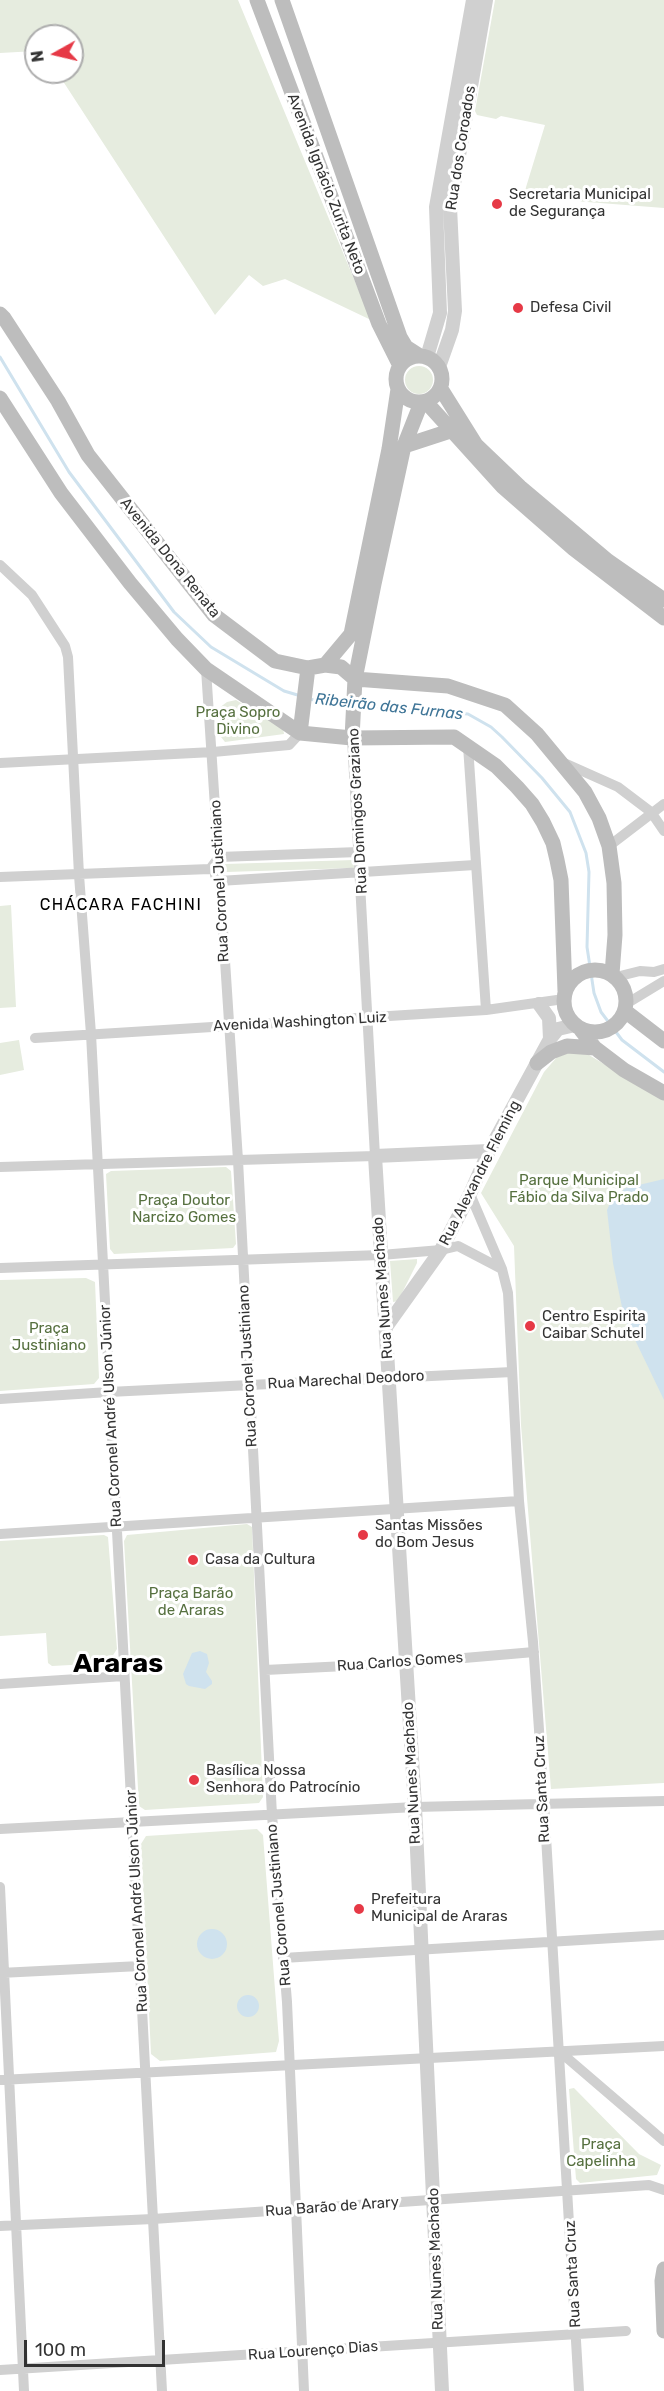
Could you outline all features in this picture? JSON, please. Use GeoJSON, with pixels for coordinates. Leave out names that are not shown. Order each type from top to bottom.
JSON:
{"type":"FeatureCollection","features":[{"type":"Feature","properties":{"kind":"main road","name":"Avenida Ignácio Zurita Neto"},"geometry":{"type":"LineString","coordinates":[[257,0],[379,324],[400,366]]}},
{"type":"Feature","properties":{"kind":"main road","name":"Avenida Ignácio Zurita Neto"},"geometry":{"type":"LineString","coordinates":[[282,0],[400,337],[406,347],[429,360]]}},
{"type":"Feature","properties":{"kind":"main road","name":"Avenida Dona Renata"},"geometry":{"type":"LineString","coordinates":[[0,314],[52,392],[88,454],[214,615],[275,661],[308,668],[325,665]]}},
{"type":"Feature","properties":{"kind":"main road"},"geometry":{"type":"LineString","coordinates":[[325,665],[351,634],[389,449],[398,389],[396,381],[400,366],[405,360],[429,360],[443,381],[437,395],[424,402]]}},
{"type":"Feature","properties":{"kind":"main road"},"geometry":{"type":"LineString","coordinates":[[398,389],[407,399],[424,402],[502,486],[574,549],[664,618]]}},
{"type":"Feature","properties":{"kind":"main road"},"geometry":{"type":"LineString","coordinates":[[441,389],[476,445],[520,487],[608,561],[664,600]]}},
{"type":"Feature","properties":{"kind":"main road"},"geometry":{"type":"LineString","coordinates":[[0,398],[61,493],[170,631],[206,669],[300,733],[352,738],[454,737],[496,766],[532,804],[553,843],[561,880],[564,995],[567,1016],[595,1048],[624,1070],[664,1093]]}},
{"type":"Feature","properties":{"kind":"main road","name":"Rua Domingos Graziano"},"geometry":{"type":"LineString","coordinates":[[352,738],[355,679],[404,446],[424,402]]}},
{"type":"Feature","properties":{"kind":"main road"},"geometry":{"type":"LineString","coordinates":[[404,446],[450,431]]}},
{"type":"Feature","properties":{"kind":"main road"},"geometry":{"type":"LineString","coordinates":[[325,665],[340,667],[355,679],[448,686],[505,705],[537,734],[585,792],[599,818],[609,846],[614,883],[615,935],[610,974]]}},
{"type":"Feature","properties":{"kind":"main road"},"geometry":{"type":"LineString","coordinates":[[300,733],[308,668]]}},
{"type":"Feature","properties":{"kind":"main road"},"geometry":{"type":"LineString","coordinates":[[564,995],[576,976],[585,971],[610,974],[626,994],[624,1012],[612,1028],[592,1033],[578,1027]]}},
{"type":"Feature","properties":{"kind":"main road"},"geometry":{"type":"LineString","coordinates":[[624,1012],[664,1041]]}},
{"type":"Feature","properties":{"kind":"main road"},"geometry":{"type":"LineString","coordinates":[[537,1063],[551,1052],[567,1046],[595,1048]]}},
{"type":"Feature","properties":{"kind":"main road"},"geometry":{"type":"LineString","coordinates":[[664,2269],[662,2281],[664,2331]]}},
{"type":"Feature","properties":{"kind":"street","name":"Rua dos Coroados"},"geometry":{"type":"LineString","coordinates":[[429,360],[452,330],[455,311],[443,207],[473,0]]}},
{"type":"Feature","properties":{"kind":"street","name":"Rua dos Coroados"},"geometry":{"type":"LineString","coordinates":[[443,207],[486,0]]}},
{"type":"Feature","properties":{"kind":"street"},"geometry":{"type":"LineString","coordinates":[[282,68],[296,75],[306,72]]}},
{"type":"Feature","properties":{"kind":"street","name":"Rua Coronel André Ulson Júnior"},"geometry":{"type":"LineString","coordinates":[[0,565],[32,595],[65,646],[68,657],[134,1822],[162,2391]]}},
{"type":"Feature","properties":{"kind":"street","name":"Rua Coronel Justiniano"},"geometry":{"type":"LineString","coordinates":[[206,669],[238,1160],[272,1815],[290,2063],[304,2391]]}},
{"type":"Feature","properties":{"kind":"street"},"geometry":{"type":"LineString","coordinates":[[0,764],[213,752],[289,745],[300,733]]}},
{"type":"Feature","properties":{"kind":"street","name":"Rua Domingos Graziano"},"geometry":{"type":"LineString","coordinates":[[352,738],[375,1156]]}},
{"type":"Feature","properties":{"kind":"street"},"geometry":{"type":"LineString","coordinates":[[468,746],[486,1010]]}},
{"type":"Feature","properties":{"kind":"street"},"geometry":{"type":"LineString","coordinates":[[562,762],[618,787],[651,812],[664,831]]}},
{"type":"Feature","properties":{"kind":"street"},"geometry":{"type":"LineString","coordinates":[[609,846],[664,804]]}},
{"type":"Feature","properties":{"kind":"street"},"geometry":{"type":"LineString","coordinates":[[210,869],[219,857],[359,852]]}},
{"type":"Feature","properties":{"kind":"street"},"geometry":{"type":"LineString","coordinates":[[210,869],[219,881],[475,865]]}},
{"type":"Feature","properties":{"kind":"street"},"geometry":{"type":"LineString","coordinates":[[0,877],[210,869]]}},
{"type":"Feature","properties":{"kind":"street"},"geometry":{"type":"LineString","coordinates":[[610,974],[654,972],[664,969]]}},
{"type":"Feature","properties":{"kind":"street"},"geometry":{"type":"LineString","coordinates":[[624,1012],[664,981]]}},
{"type":"Feature","properties":{"kind":"street","name":"Avenida Washington Luiz"},"geometry":{"type":"LineString","coordinates":[[35,1038],[486,1010],[539,1004],[564,995]]}},
{"type":"Feature","properties":{"kind":"street"},"geometry":{"type":"LineString","coordinates":[[539,1004],[549,1018],[550,1040]]}},
{"type":"Feature","properties":{"kind":"street","name":"Rua Alexandre Fleming"},"geometry":{"type":"LineString","coordinates":[[386,1327],[441,1250],[489,1151],[550,1040],[558,1029],[578,1027]]}},
{"type":"Feature","properties":{"kind":"street"},"geometry":{"type":"LineString","coordinates":[[0,1167],[489,1151]]}},
{"type":"Feature","properties":{"kind":"street","name":"Rua Nunes Machado"},"geometry":{"type":"LineString","coordinates":[[375,1156],[415,1807],[442,2391]]}},
{"type":"Feature","properties":{"kind":"street","name":"Rua Santa Cruz"},"geometry":{"type":"LineString","coordinates":[[470,1194],[502,1269],[508,1293],[519,1501],[534,1652],[544,1803],[579,2391]]}},
{"type":"Feature","properties":{"kind":"street"},"geometry":{"type":"LineString","coordinates":[[0,1268],[381,1255],[441,1250],[458,1246],[502,1269]]}},
{"type":"Feature","properties":{"kind":"street","name":"Rua Marechal Deodoro"},"geometry":{"type":"LineString","coordinates":[[0,1399],[512,1372]]}},
{"type":"Feature","properties":{"kind":"street"},"geometry":{"type":"LineString","coordinates":[[0,1534],[519,1501]]}},
{"type":"Feature","properties":{"kind":"street","name":"Rua Carlos Gomes"},"geometry":{"type":"LineString","coordinates":[[265,1670],[406,1663],[534,1652]]}},
{"type":"Feature","properties":{"kind":"street"},"geometry":{"type":"LineString","coordinates":[[0,1684],[124,1676]]}},
{"type":"Feature","properties":{"kind":"street"},"geometry":{"type":"LineString","coordinates":[[0,1829],[415,1807],[664,1800]]}},
{"type":"Feature","properties":{"kind":"street"},"geometry":{"type":"LineString","coordinates":[[0,1887],[5,2079],[17,2225],[24,2391]]}},
{"type":"Feature","properties":{"kind":"street"},"geometry":{"type":"LineString","coordinates":[[283,1958],[664,1935]]}},
{"type":"Feature","properties":{"kind":"street"},"geometry":{"type":"LineString","coordinates":[[2,1973],[140,1966]]}},
{"type":"Feature","properties":{"kind":"street"},"geometry":{"type":"LineString","coordinates":[[5,2079],[664,2046]]}},
{"type":"Feature","properties":{"kind":"street"},"geometry":{"type":"LineString","coordinates":[[559,2051],[664,2142]]}},
{"type":"Feature","properties":{"kind":"street","name":"Rua Barão de Arary"},"geometry":{"type":"LineString","coordinates":[[0,2226],[153,2219],[650,2185],[664,2190]]}},
{"type":"Feature","properties":{"kind":"street","name":"Rua Lourenço Dias"},"geometry":{"type":"LineString","coordinates":[[0,2370],[626,2331]]}},
{"type":"Feature","properties":{"kind":"green space"},"geometry":{"type":"Polygon","coordinates":[[[0,0],[238,0],[371,320],[285,279],[263,286],[249,275],[215,315],[65,84],[84,84],[84,24],[24,24],[24,52],[0,53],[0,0]]]}},
{"type":"Feature","properties":{"kind":"green space"},"geometry":{"type":"Polygon","coordinates":[[[495,0],[664,0],[664,208],[523,197],[545,125],[501,116],[496,119],[477,115],[475,111],[495,0]]]}},
{"type":"Feature","properties":{"kind":"green space"},"geometry":{"type":"Polygon","coordinates":[[[419,366],[429,370],[433,380],[429,390],[419,394],[409,390],[405,380],[409,370],[419,366]]]}},
{"type":"Feature","properties":{"kind":"green space","name":"Praça Sopro Divino"},"geometry":{"type":"Polygon","coordinates":[[[236,700],[283,728],[284,734],[225,742],[221,737],[219,708],[227,702],[236,700]]]}},
{"type":"Feature","properties":{"kind":"green space"},"geometry":{"type":"Polygon","coordinates":[[[354,860],[354,868],[226,872],[225,864],[354,860]]]}},
{"type":"Feature","properties":{"kind":"green space"},"geometry":{"type":"Polygon","coordinates":[[[11,905],[16,1007],[0,1008],[0,906],[11,905]]]}},
{"type":"Feature","properties":{"kind":"green space"},"geometry":{"type":"Polygon","coordinates":[[[19,1040],[24,1070],[0,1075],[0,1043],[19,1040]]]}},
{"type":"Feature","properties":{"kind":"green space","name":"Parque Municipal Fábio da Silva Prado"},"geometry":{"type":"Polygon","coordinates":[[[576,1050],[589,1055],[664,1100],[664,1783],[551,1789],[521,1425],[514,1246],[481,1193],[544,1072],[557,1057],[576,1050]]]}},
{"type":"Feature","properties":{"kind":"green space","name":"Praça Doutor Narcizo Gomes"},"geometry":{"type":"Polygon","coordinates":[[[226,1167],[231,1171],[236,1244],[233,1248],[114,1254],[110,1249],[106,1174],[111,1171],[226,1167]]]}},
{"type":"Feature","properties":{"kind":"green space"},"geometry":{"type":"Polygon","coordinates":[[[417,1259],[398,1301],[393,1302],[390,1261],[417,1259]]]}},
{"type":"Feature","properties":{"kind":"green space","name":"Praça Justiniano"},"geometry":{"type":"Polygon","coordinates":[[[86,1278],[95,1282],[99,1378],[94,1384],[0,1391],[0,1280],[86,1278]]]}},
{"type":"Feature","properties":{"kind":"green space","name":"Praça Barão de Araras"},"geometry":{"type":"Polygon","coordinates":[[[247,1524],[252,1527],[263,1797],[259,1803],[145,1810],[139,1806],[124,1541],[127,1535],[247,1524]]]}},
{"type":"Feature","properties":{"kind":"green space"},"geometry":{"type":"Polygon","coordinates":[[[104,1535],[108,1537],[117,1649],[108,1663],[52,1666],[48,1663],[46,1633],[0,1636],[0,1541],[104,1535]]]}},
{"type":"Feature","properties":{"kind":"green space"},"geometry":{"type":"Polygon","coordinates":[[[257,1829],[263,1835],[279,2041],[276,2052],[160,2061],[151,2054],[141,1844],[146,1836],[257,1829]]]}},
{"type":"Feature","properties":{"kind":"green space","name":"Praça Capelinha"},"geometry":{"type":"Polygon","coordinates":[[[574,2088],[639,2154],[661,2165],[657,2175],[580,2183],[576,2179],[569,2089],[574,2088]]]}},
{"type":"Feature","properties":{"kind":"water"},"geometry":{"type":"Polygon","coordinates":[[[664,1179],[664,1400],[624,1317],[613,1263],[607,1210],[612,1199],[626,1188],[664,1179]]]}},
{"type":"Feature","properties":{"kind":"water"},"geometry":{"type":"Polygon","coordinates":[[[200,1651],[207,1654],[209,1663],[206,1672],[212,1681],[212,1684],[205,1689],[186,1684],[183,1674],[192,1653],[200,1651]]]}},
{"type":"Feature","properties":{"kind":"water"},"geometry":{"type":"Polygon","coordinates":[[[212,1929],[223,1933],[227,1944],[223,1955],[212,1959],[201,1955],[197,1944],[201,1933],[212,1929]]]}},
{"type":"Feature","properties":{"kind":"water"},"geometry":{"type":"Polygon","coordinates":[[[248,1995],[256,1998],[259,2006],[256,2014],[248,2017],[240,2014],[237,2006],[240,1998],[248,1995]]]}},
{"type":"Feature","properties":{"kind":"waterway","name":"Ribeirão das Furnas"},"geometry":{"type":"LineString","coordinates":[[0,357],[69,472],[174,612],[211,647],[284,691],[301,696]]}},
{"type":"Feature","properties":{"kind":"waterway","name":"Ribeirão das Furnas"},"geometry":{"type":"LineString","coordinates":[[310,699],[348,705]]}},
{"type":"Feature","properties":{"kind":"waterway","name":"Ribeirão das Furnas"},"geometry":{"type":"LineString","coordinates":[[357,705],[468,714],[491,727],[542,778],[570,812],[586,853],[589,872],[587,947],[594,993],[601,1012],[622,1040],[664,1072]]}},
{"type":"Feature","properties":{"kind":"place","name":"Secretaria Municipal de Segurança"},"geometry":{"type":"Point","coordinates":[497,204]}},
{"type":"Feature","properties":{"kind":"place","name":"Defesa Civil"},"geometry":{"type":"Point","coordinates":[518,308]}},
{"type":"Feature","properties":{"kind":"place","name":"Centro Espirita Caibar Schutel"},"geometry":{"type":"Point","coordinates":[530,1326]}},
{"type":"Feature","properties":{"kind":"place","name":"Santas Missões do Bom Jesus"},"geometry":{"type":"Point","coordinates":[363,1535]}},
{"type":"Feature","properties":{"kind":"place","name":"Casa da Cultura"},"geometry":{"type":"Point","coordinates":[193,1560]}},
{"type":"Feature","properties":{"kind":"place","name":"Basílica Nossa Senhora do Patrocínio"},"geometry":{"type":"Point","coordinates":[194,1780]}},
{"type":"Feature","properties":{"kind":"place","name":"Prefeitura Municipal de Araras"},"geometry":{"type":"Point","coordinates":[359,1909]}},
{"type":"Feature","properties":{"kind":"district","name":"CHÁCARA FACHINI"},"geometry":{"type":"Point","coordinates":[121,905]}},
{"type":"Feature","properties":{"kind":"district","name":"Araras"},"geometry":{"type":"Point","coordinates":[118,1664]}}]}
